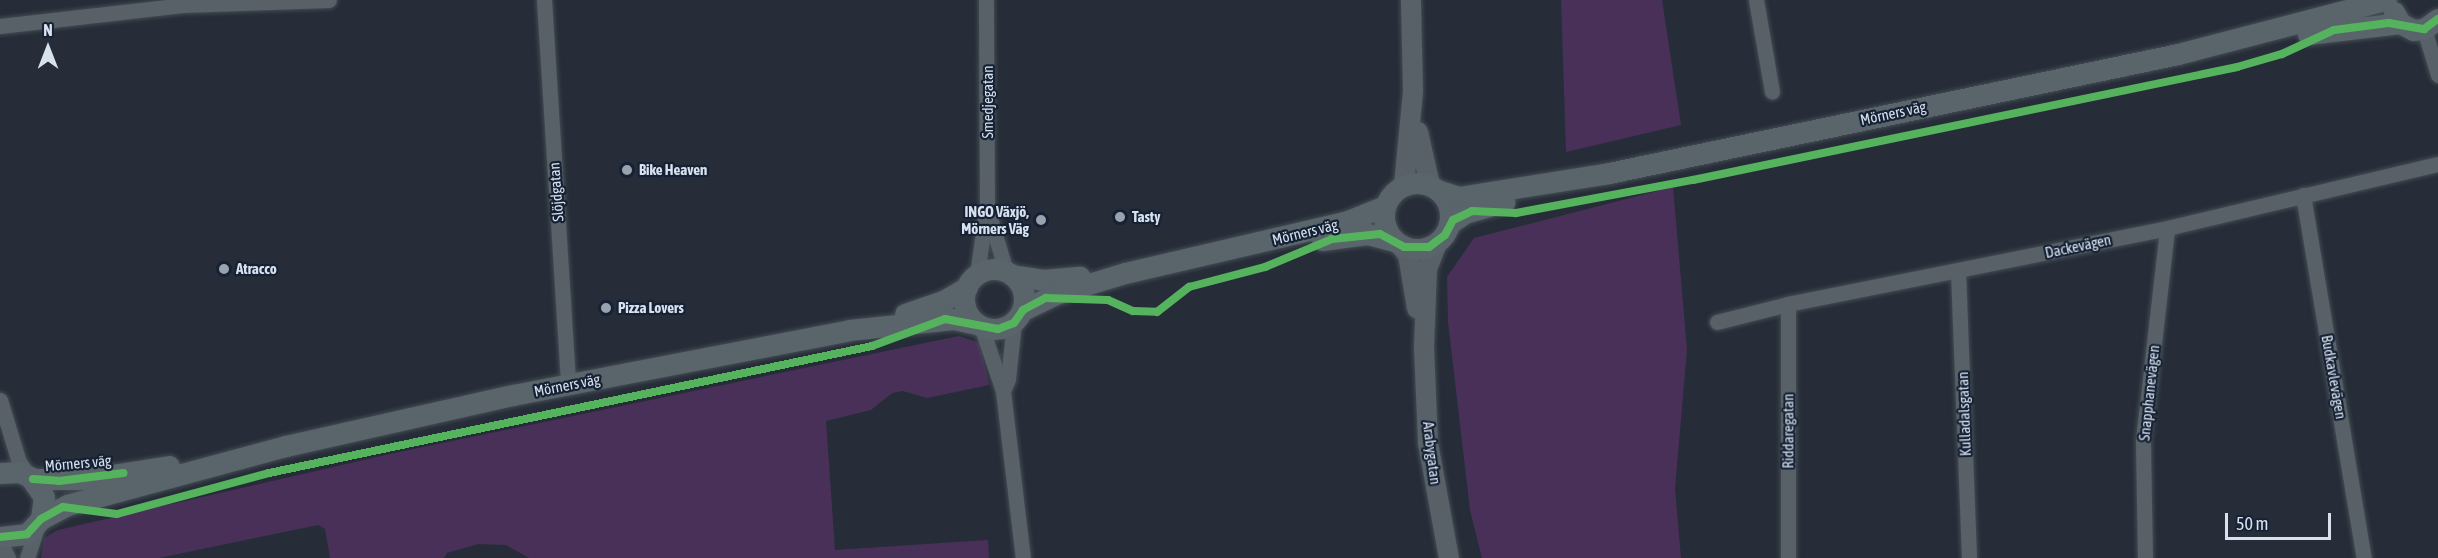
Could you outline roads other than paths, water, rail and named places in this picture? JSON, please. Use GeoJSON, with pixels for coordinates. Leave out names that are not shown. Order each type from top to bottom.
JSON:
{"type":"FeatureCollection","features":[{"type":"Feature","properties":{"kind":"main road","name":"Mörners väg"},"geometry":{"type":"LineString","coordinates":[[1434,187],[1458,197],[1608,173],[2178,54],[2386,0]]}},
{"type":"Feature","properties":{"kind":"main road"},"geometry":{"type":"LineString","coordinates":[[2393,0],[2400,23],[2413,30],[2431,24]]}},
{"type":"Feature","properties":{"kind":"main road","name":"Mörners väg"},"geometry":{"type":"LineString","coordinates":[[2178,54],[2400,23]]}},
{"type":"Feature","properties":{"kind":"main road","name":"Mörners väg"},"geometry":{"type":"LineString","coordinates":[[1449,223],[1465,213],[1608,173]]}},
{"type":"Feature","properties":{"kind":"main road"},"geometry":{"type":"LineString","coordinates":[[1404,185],[1434,187],[1450,210],[1449,223],[1437,243],[1417,249],[1397,243],[1384,220],[1385,206],[1393,193],[1404,185]]}},
{"type":"Feature","properties":{"kind":"main road","name":"Mörners väg"},"geometry":{"type":"LineString","coordinates":[[1018,316],[1056,294],[1125,273],[1223,253],[1362,218],[1385,206]]}},
{"type":"Feature","properties":{"kind":"main road","name":"Mörners väg"},"geometry":{"type":"LineString","coordinates":[[1223,253],[1368,234],[1397,243]]}},
{"type":"Feature","properties":{"kind":"main road"},"geometry":{"type":"LineString","coordinates":[[991,269],[1009,273],[1024,292],[1018,316],[998,329],[979,325],[964,305],[972,281],[991,269]]}},
{"type":"Feature","properties":{"kind":"main road","name":"Mörners väg"},"geometry":{"type":"LineString","coordinates":[[1009,273],[1042,280],[1125,273]]}},
{"type":"Feature","properties":{"kind":"main road","name":"Mörners väg"},"geometry":{"type":"LineString","coordinates":[[849,330],[932,306],[972,281]]}},
{"type":"Feature","properties":{"kind":"main road","name":"Mörners väg"},"geometry":{"type":"LineString","coordinates":[[0,537],[27,534],[40,521],[67,505],[286,446],[568,384],[849,330],[953,319],[979,325]]}},
{"type":"Feature","properties":{"kind":"main road","name":"Mörners väg"},"geometry":{"type":"LineString","coordinates":[[0,473],[19,472],[32,478],[87,479],[286,446]]}},
{"type":"Feature","properties":{"kind":"main road"},"geometry":{"type":"LineString","coordinates":[[32,478],[44,497],[40,521]]}},
{"type":"Feature","properties":{"kind":"street"},"geometry":{"type":"LineString","coordinates":[[0,26],[183,5],[329,0]]}},
{"type":"Feature","properties":{"kind":"street","name":"Slöjdgatan"},"geometry":{"type":"LineString","coordinates":[[544,0],[568,384]]}},
{"type":"Feature","properties":{"kind":"street","name":"Smedjegatan"},"geometry":{"type":"LineString","coordinates":[[972,281],[987,204],[986,0]]}},
{"type":"Feature","properties":{"kind":"street"},"geometry":{"type":"LineString","coordinates":[[1404,185],[1413,91],[1411,0]]}},
{"type":"Feature","properties":{"kind":"street"},"geometry":{"type":"LineString","coordinates":[[1756,0],[1772,92]]}},
{"type":"Feature","properties":{"kind":"street"},"geometry":{"type":"LineString","coordinates":[[2431,24],[2438,75]]}},
{"type":"Feature","properties":{"kind":"street"},"geometry":{"type":"LineString","coordinates":[[1413,91],[1434,187]]}},
{"type":"Feature","properties":{"kind":"street","name":"Dackevägen"},"geometry":{"type":"LineString","coordinates":[[1717,322],[1788,304],[2167,228],[2438,164]]}},
{"type":"Feature","properties":{"kind":"street","name":"Budkavlevägen"},"geometry":{"type":"LineString","coordinates":[[2304,195],[2364,558]]}},
{"type":"Feature","properties":{"kind":"street","name":"Smedjegatan"},"geometry":{"type":"LineString","coordinates":[[987,204],[1009,273]]}},
{"type":"Feature","properties":{"kind":"street","name":"Snapphanevägen"},"geometry":{"type":"LineString","coordinates":[[2145,558],[2143,440],[2167,228]]}},
{"type":"Feature","properties":{"kind":"street","name":"Arabygatan"},"geometry":{"type":"LineString","coordinates":[[1397,243],[1410,265],[1424,347]]}},
{"type":"Feature","properties":{"kind":"street","name":"Arabygatan"},"geometry":{"type":"LineString","coordinates":[[1437,243],[1427,269],[1424,347],[1428,443],[1449,558]]}},
{"type":"Feature","properties":{"kind":"street","name":"Kulladalsgatan"},"geometry":{"type":"LineString","coordinates":[[1958,271],[1969,558]]}},
{"type":"Feature","properties":{"kind":"street","name":"Riddaregatan"},"geometry":{"type":"LineString","coordinates":[[1788,304],[1788,558]]}},
{"type":"Feature","properties":{"kind":"street"},"geometry":{"type":"LineString","coordinates":[[1003,391],[1008,379],[1018,316]]}},
{"type":"Feature","properties":{"kind":"street"},"geometry":{"type":"LineString","coordinates":[[979,325],[1003,391],[1023,558]]}},
{"type":"Feature","properties":{"kind":"street"},"geometry":{"type":"LineString","coordinates":[[0,400],[20,462],[32,478]]}},
{"type":"Feature","properties":{"kind":"street"},"geometry":{"type":"LineString","coordinates":[[27,558],[30,539],[40,521]]}},
{"type":"Feature","properties":{"kind":"street"},"geometry":{"type":"LineString","coordinates":[[0,542],[8,558]]}},
{"type":"Feature","properties":{"kind":"place","name":"Bike Heaven"},"geometry":{"type":"Point","coordinates":[627,170]}},
{"type":"Feature","properties":{"kind":"place","name":"Tasty"},"geometry":{"type":"Point","coordinates":[1120,217]}},
{"type":"Feature","properties":{"kind":"place","name":"INGO Växjö, Mörners Väg"},"geometry":{"type":"Point","coordinates":[1041,220]}},
{"type":"Feature","properties":{"kind":"place","name":"Atracco"},"geometry":{"type":"Point","coordinates":[224,269]}},
{"type":"Feature","properties":{"kind":"place","name":"Pizza Lovers"},"geometry":{"type":"Point","coordinates":[606,308]}}]}
